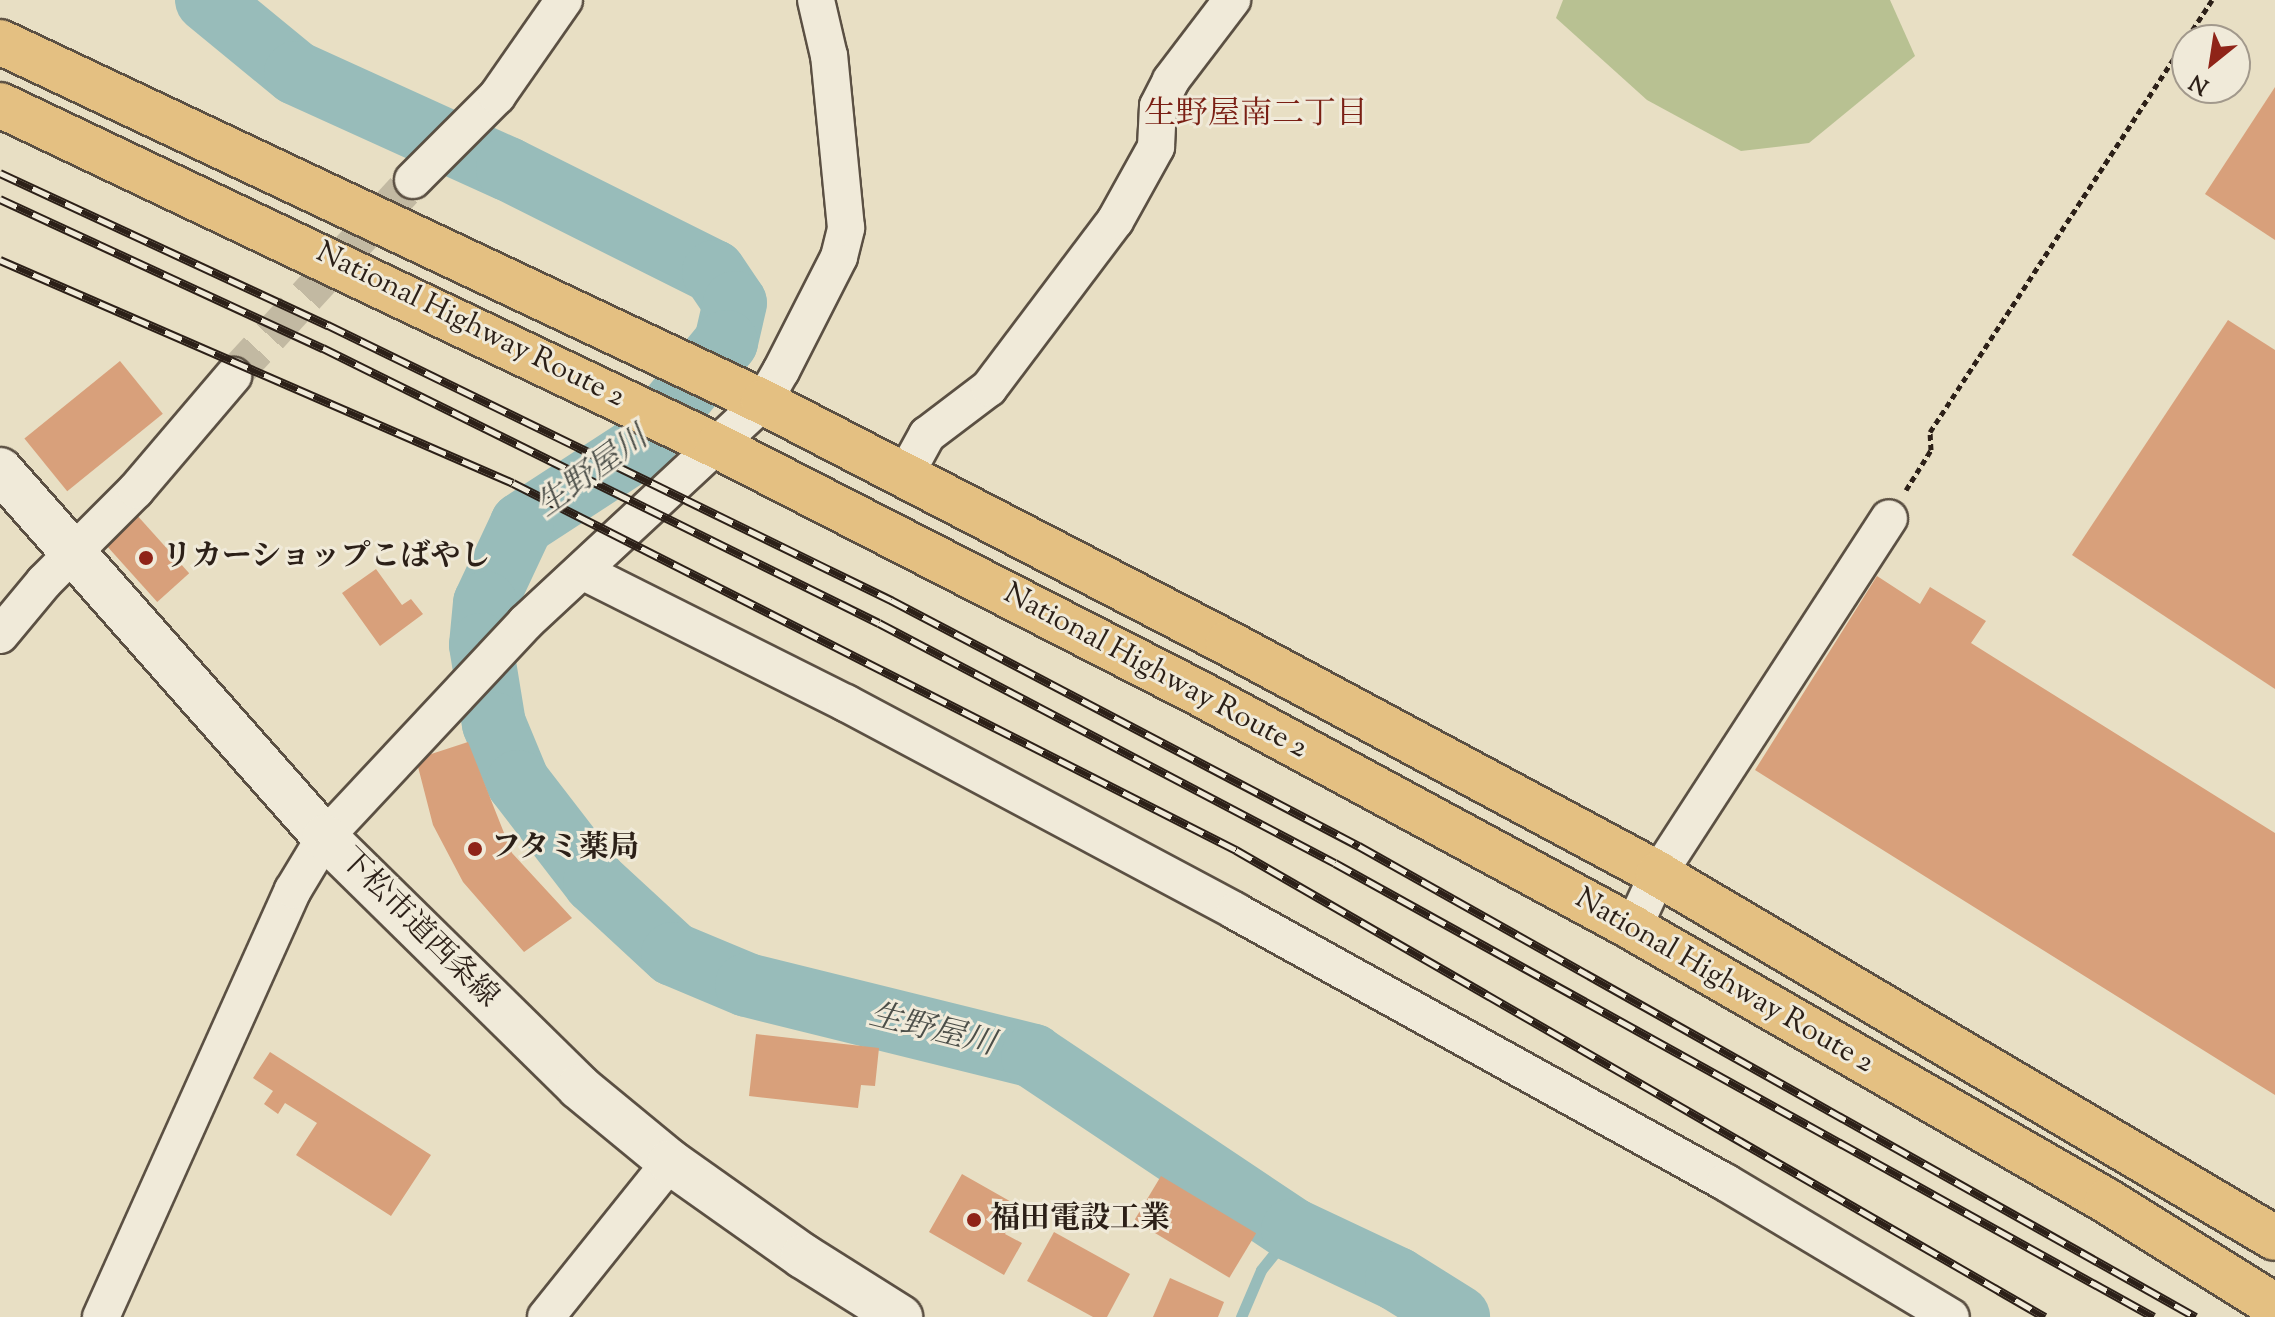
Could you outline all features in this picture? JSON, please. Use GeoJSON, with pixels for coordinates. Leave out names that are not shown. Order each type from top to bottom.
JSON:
{"type":"FeatureCollection","features":[{"type":"Feature","properties":{"kind":"highway","name":"National Highway Route 2"},"geometry":{"type":"LineString","coordinates":[[0,42],[745,394],[1228,643],[1658,874],[2275,1238]]}},
{"type":"Feature","properties":{"kind":"highway","name":"National Highway Route 2"},"geometry":{"type":"LineString","coordinates":[[0,105],[640,408],[1197,692],[1633,928],[2107,1201],[2275,1306]]}},
{"type":"Feature","properties":{"kind":"street"},"geometry":{"type":"LineString","coordinates":[[439,156],[497,96],[564,0]]}},
{"type":"Feature","properties":{"kind":"street"},"geometry":{"type":"LineString","coordinates":[[101,1317],[293,890],[325,837],[495,657],[584,572],[705,440],[745,394],[839,257],[846,228],[829,56],[816,0]]}},
{"type":"Feature","properties":{"kind":"street"},"geometry":{"type":"LineString","coordinates":[[904,477],[927,435],[989,388],[1115,221],[1156,147],[1158,106],[1171,80],[1232,0]]}},
{"type":"Feature","properties":{"kind":"street"},"geometry":{"type":"LineString","coordinates":[[0,635],[73,553],[136,490],[233,376]]}},
{"type":"Feature","properties":{"kind":"street","name":"下松市道西条線"},"geometry":{"type":"LineString","coordinates":[[0,470],[325,837],[579,1087],[670,1162],[803,1256],[900,1317]]}},
{"type":"Feature","properties":{"kind":"street"},"geometry":{"type":"LineString","coordinates":[[1633,928],[1658,874],[1889,518]]}},
{"type":"Feature","properties":{"kind":"street"},"geometry":{"type":"LineString","coordinates":[[584,572],[846,703],[1235,911],[1725,1182],[1951,1317]]}},
{"type":"Feature","properties":{"kind":"street"},"geometry":{"type":"LineString","coordinates":[[546,1317],[670,1162]]}},
{"type":"Feature","properties":{"kind":"path"},"geometry":{"type":"LineString","coordinates":[[1889,518],[1931,450],[1930,432],[2212,0]]}},
{"type":"Feature","properties":{"kind":"green space"},"geometry":{"type":"Polygon","coordinates":[[[1563,0],[1890,0],[1915,56],[1809,143],[1741,151],[1647,100],[1556,18],[1563,0]]]}},
{"type":"Feature","properties":{"kind":"building"},"geometry":{"type":"Polygon","coordinates":[[[2275,87],[2275,240],[2205,194],[2275,87]]]}},
{"type":"Feature","properties":{"kind":"building"},"geometry":{"type":"Polygon","coordinates":[[[2228,320],[2275,350],[2275,689],[2072,555],[2228,320]]]}},
{"type":"Feature","properties":{"kind":"building"},"geometry":{"type":"Polygon","coordinates":[[[120,361],[163,414],[67,491],[24,438],[120,361]]]}},
{"type":"Feature","properties":{"kind":"building","name":"リカーショップこばやし"},"geometry":{"type":"Polygon","coordinates":[[[135,513],[189,573],[157,602],[103,542],[135,513]]]}},
{"type":"Feature","properties":{"kind":"building"},"geometry":{"type":"Polygon","coordinates":[[[376,569],[402,605],[411,599],[423,614],[380,646],[342,593],[376,569]]]}},
{"type":"Feature","properties":{"kind":"building"},"geometry":{"type":"Polygon","coordinates":[[[1877,576],[1920,604],[1930,587],[1986,621],[1971,643],[2275,833],[2275,1095],[1755,770],[1877,576]]]}},
{"type":"Feature","properties":{"kind":"building"},"geometry":{"type":"Polygon","coordinates":[[[468,742],[512,853],[572,918],[524,952],[463,882],[433,825],[416,759],[468,742]]]}},
{"type":"Feature","properties":{"kind":"building"},"geometry":{"type":"Polygon","coordinates":[[[756,1034],[879,1048],[875,1086],[861,1085],[858,1108],[749,1096],[756,1034]]]}},
{"type":"Feature","properties":{"kind":"building"},"geometry":{"type":"Polygon","coordinates":[[[270,1052],[431,1155],[391,1216],[296,1155],[317,1123],[285,1103],[278,1114],[264,1104],[273,1091],[253,1078],[270,1052]]]}},
{"type":"Feature","properties":{"kind":"building","name":"福田電設工業"},"geometry":{"type":"Polygon","coordinates":[[[962,1174],[1020,1207],[1005,1234],[1022,1243],[1004,1275],[929,1232],[962,1174]]]}},
{"type":"Feature","properties":{"kind":"building"},"geometry":{"type":"Polygon","coordinates":[[[1161,1176],[1256,1233],[1229,1278],[1134,1221],[1161,1176]]]}},
{"type":"Feature","properties":{"kind":"building"},"geometry":{"type":"Polygon","coordinates":[[[1054,1232],[1130,1274],[1107,1317],[1093,1317],[1027,1281],[1054,1232]]]}},
{"type":"Feature","properties":{"kind":"building"},"geometry":{"type":"Polygon","coordinates":[[[1170,1278],[1224,1302],[1218,1317],[1153,1317],[1170,1278]]]}},
{"type":"Feature","properties":{"kind":"waterway","name":"生野屋川"},"geometry":{"type":"LineString","coordinates":[[207,0],[296,73],[508,169],[714,272],[735,303],[726,342],[640,447],[522,524],[485,603],[481,645],[494,724],[518,782],[595,882],[673,954],[747,985],[1033,1056],[1293,1230],[1397,1279],[1458,1317]]}},
{"type":"Feature","properties":{"kind":"waterway"},"geometry":{"type":"LineString","coordinates":[[1241,1317],[1261,1270],[1293,1230]]}},
{"type":"Feature","properties":{"kind":"tunnel"},"geometry":{"type":"LineString","coordinates":[[233,376],[413,180]]}},
{"type":"Feature","properties":{"kind":"railway"},"geometry":{"type":"LineString","coordinates":[[0,173],[328,325],[891,600],[1359,846],[2196,1317]]}},
{"type":"Feature","properties":{"kind":"railway"},"geometry":{"type":"LineString","coordinates":[[0,199],[323,348],[879,623],[1335,863],[2154,1317]]}},
{"type":"Feature","properties":{"kind":"railway"},"geometry":{"type":"LineString","coordinates":[[0,260],[513,483],[1236,850],[2045,1317]]}},
{"type":"Feature","properties":{"kind":"place","name":"リカーショップこばやし"},"geometry":{"type":"Point","coordinates":[146,558]}},
{"type":"Feature","properties":{"kind":"place","name":"フタミ薬局"},"geometry":{"type":"Point","coordinates":[475,849]}},
{"type":"Feature","properties":{"kind":"place","name":"福田電設工業"},"geometry":{"type":"Point","coordinates":[974,1220]}},
{"type":"Feature","properties":{"kind":"district","name":"生野屋南二丁目"},"geometry":{"type":"Point","coordinates":[1256,115]}}]}
